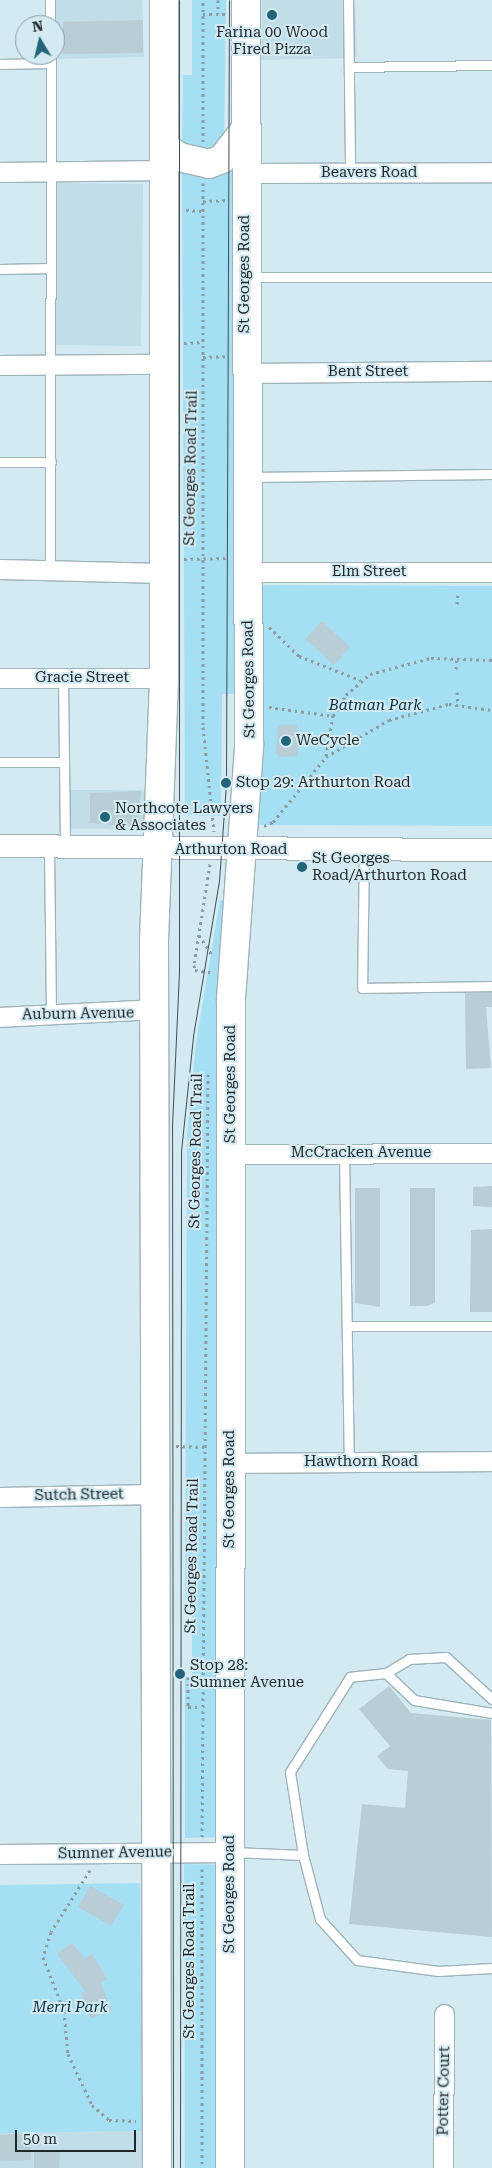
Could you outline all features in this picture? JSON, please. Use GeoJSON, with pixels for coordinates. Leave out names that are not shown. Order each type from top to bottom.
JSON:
{"type":"FeatureCollection","features":[{"type":"Feature","properties":{"kind":"highway"},"geometry":{"type":"LineString","coordinates":[[157,2168],[158,1447],[156,1009],[158,849],[164,678],[164,0]]}},
{"type":"Feature","properties":{"kind":"highway","name":"St Georges Road"},"geometry":{"type":"LineString","coordinates":[[230,2168],[230,1852],[222,1452],[230,1154],[233,941],[249,775],[245,373],[246,0]]}},
{"type":"Feature","properties":{"kind":"highway"},"geometry":{"type":"LineString","coordinates":[[164,158],[179,157],[202,165],[222,159],[245,130]]}},
{"type":"Feature","properties":{"kind":"street"},"geometry":{"type":"LineString","coordinates":[[0,172],[50,172],[164,158]]}},
{"type":"Feature","properties":{"kind":"street","name":"Beavers Road"},"geometry":{"type":"LineString","coordinates":[[246,173],[492,172]]}},
{"type":"Feature","properties":{"kind":"street"},"geometry":{"type":"LineString","coordinates":[[0,364],[163,364]]}},
{"type":"Feature","properties":{"kind":"street","name":"Bent Street"},"geometry":{"type":"LineString","coordinates":[[245,373],[492,371]]}},
{"type":"Feature","properties":{"kind":"street","name":"Elm Street"},"geometry":{"type":"LineString","coordinates":[[247,565],[492,572]]}},
{"type":"Feature","properties":{"kind":"street"},"geometry":{"type":"LineString","coordinates":[[0,569],[50,570],[164,566]]}},
{"type":"Feature","properties":{"kind":"street","name":"Gracie Street"},"geometry":{"type":"LineString","coordinates":[[0,678],[164,678]]}},
{"type":"Feature","properties":{"kind":"street","name":"Arthurton Road"},"geometry":{"type":"LineString","coordinates":[[0,846],[242,851],[492,850]]}},
{"type":"Feature","properties":{"kind":"street","name":"Auburn Avenue"},"geometry":{"type":"LineString","coordinates":[[0,1017],[156,1009]]}},
{"type":"Feature","properties":{"kind":"street","name":"McCracken Avenue"},"geometry":{"type":"LineString","coordinates":[[230,1154],[492,1153]]}},
{"type":"Feature","properties":{"kind":"street","name":"Hawthorn Road"},"geometry":{"type":"LineString","coordinates":[[222,1452],[349,1462],[492,1461]]}},
{"type":"Feature","properties":{"kind":"street","name":"Sutch Street"},"geometry":{"type":"LineString","coordinates":[[0,1497],[157,1494]]}},
{"type":"Feature","properties":{"kind":"street","name":"Sumner Avenue"},"geometry":{"type":"LineString","coordinates":[[0,1854],[230,1852]]}},
{"type":"Feature","properties":{"kind":"street","name":"Potter Court"},"geometry":{"type":"LineString","coordinates":[[443,2168],[444,2014]]}},
{"type":"Feature","properties":{"kind":"lane"},"geometry":{"type":"LineString","coordinates":[[50,0],[50,15]]}},
{"type":"Feature","properties":{"kind":"lane"},"geometry":{"type":"LineString","coordinates":[[348,0],[350,173]]}},
{"type":"Feature","properties":{"kind":"lane"},"geometry":{"type":"LineString","coordinates":[[0,64],[15,63]]}},
{"type":"Feature","properties":{"kind":"lane"},"geometry":{"type":"LineString","coordinates":[[50,570],[51,65]]}},
{"type":"Feature","properties":{"kind":"lane"},"geometry":{"type":"LineString","coordinates":[[349,67],[492,65]]}},
{"type":"Feature","properties":{"kind":"lane"},"geometry":{"type":"LineString","coordinates":[[0,269],[51,268]]}},
{"type":"Feature","properties":{"kind":"lane"},"geometry":{"type":"LineString","coordinates":[[245,277],[492,277]]}},
{"type":"Feature","properties":{"kind":"lane"},"geometry":{"type":"LineString","coordinates":[[0,462],[51,462]]}},
{"type":"Feature","properties":{"kind":"lane"},"geometry":{"type":"LineString","coordinates":[[246,477],[492,474]]}},
{"type":"Feature","properties":{"kind":"lane"},"geometry":{"type":"LineString","coordinates":[[51,1015],[57,847],[64,762],[63,678]]}},
{"type":"Feature","properties":{"kind":"lane"},"geometry":{"type":"LineString","coordinates":[[0,762],[64,762]]}},
{"type":"Feature","properties":{"kind":"lane"},"geometry":{"type":"LineString","coordinates":[[364,850],[362,988],[492,986]]}},
{"type":"Feature","properties":{"kind":"lane"},"geometry":{"type":"LineString","coordinates":[[344,1154],[349,1462]]}},
{"type":"Feature","properties":{"kind":"lane"},"geometry":{"type":"LineString","coordinates":[[347,1326],[492,1326]]}},
{"type":"Feature","properties":{"kind":"lane"},"geometry":{"type":"LineString","coordinates":[[492,1699],[446,1657],[409,1659],[386,1673],[350,1677],[290,1772],[303,1855],[320,1919],[357,1960],[438,1971],[492,1968]]}},
{"type":"Feature","properties":{"kind":"lane"},"geometry":{"type":"LineString","coordinates":[[386,1673],[414,1700],[492,1713]]}},
{"type":"Feature","properties":{"kind":"lane"},"geometry":{"type":"LineString","coordinates":[[230,1852],[303,1855]]}},
{"type":"Feature","properties":{"kind":"path","name":"St Georges Road Trail"},"geometry":{"type":"LineString","coordinates":[[203,0],[202,726],[212,782],[212,850],[194,969],[217,975]]}},
{"type":"Feature","properties":{"kind":"path"},"geometry":{"type":"LineString","coordinates":[[218,0],[218,14]]}},
{"type":"Feature","properties":{"kind":"path"},"geometry":{"type":"LineString","coordinates":[[164,566],[201,559],[247,565]]}},
{"type":"Feature","properties":{"kind":"path"},"geometry":{"type":"LineString","coordinates":[[457,604],[458,592]]}},
{"type":"Feature","properties":{"kind":"path"},"geometry":{"type":"LineString","coordinates":[[263,622],[299,656],[360,680]]}},
{"type":"Feature","properties":{"kind":"path"},"geometry":{"type":"LineString","coordinates":[[456,669],[457,657]]}},
{"type":"Feature","properties":{"kind":"path"},"geometry":{"type":"LineString","coordinates":[[326,757],[333,716],[360,680],[390,666],[457,657],[492,660]]}},
{"type":"Feature","properties":{"kind":"path"},"geometry":{"type":"LineString","coordinates":[[457,692],[458,705]]}},
{"type":"Feature","properties":{"kind":"path"},"geometry":{"type":"LineString","coordinates":[[264,826],[273,822],[326,757],[389,720],[422,708],[458,705],[492,710]]}},
{"type":"Feature","properties":{"kind":"path"},"geometry":{"type":"LineString","coordinates":[[263,706],[333,716]]}},
{"type":"Feature","properties":{"kind":"path"},"geometry":{"type":"LineString","coordinates":[[199,935],[203,946],[218,963],[216,983]]}},
{"type":"Feature","properties":{"kind":"path","name":"St Georges Road Trail"},"geometry":{"type":"LineString","coordinates":[[202,2168],[202,1707],[222,1452],[208,1067]]}},
{"type":"Feature","properties":{"kind":"path"},"geometry":{"type":"LineString","coordinates":[[158,1447],[222,1452]]}},
{"type":"Feature","properties":{"kind":"path"},"geometry":{"type":"LineString","coordinates":[[188,1677],[188,1707],[202,1707]]}},
{"type":"Feature","properties":{"kind":"path"},"geometry":{"type":"LineString","coordinates":[[98,1853],[51,1932],[43,1957],[64,2011],[68,2054],[92,2105],[109,2120],[144,2121]]}},
{"type":"Feature","properties":{"kind":"shaded area"},"geometry":{"type":"Polygon","coordinates":[[[54,0],[142,0],[144,57],[65,59],[65,15],[55,15],[54,0]]]}},
{"type":"Feature","properties":{"kind":"shaded area"},"geometry":{"type":"Polygon","coordinates":[[[262,0],[355,0],[357,58],[261,60],[262,0]]]}},
{"type":"Feature","properties":{"kind":"shaded area"},"geometry":{"type":"Polygon","coordinates":[[[55,183],[143,184],[141,346],[54,345],[55,183]]]}},
{"type":"Feature","properties":{"kind":"shaded area"},"geometry":{"type":"Polygon","coordinates":[[[67,790],[144,790],[145,822],[137,829],[67,829],[67,790]]]}},
{"type":"Feature","properties":{"kind":"shaded area"},"geometry":{"type":"Polygon","coordinates":[[[142,2131],[142,2168],[0,2168],[0,2133],[142,2131]]]}},
{"type":"Feature","properties":{"kind":"green space"},"geometry":{"type":"Polygon","coordinates":[[[192,0],[226,0],[224,146],[218,153],[182,151],[183,75],[192,75],[192,0]]]}},
{"type":"Feature","properties":{"kind":"green space"},"geometry":{"type":"Polygon","coordinates":[[[234,158],[239,572],[234,603],[236,694],[222,694],[221,816],[185,815],[182,167],[234,158]]]}},
{"type":"Feature","properties":{"kind":"green space","name":"Batman Park"},"geometry":{"type":"Polygon","coordinates":[[[261,585],[492,586],[492,826],[256,825],[261,585]]]}},
{"type":"Feature","properties":{"kind":"green space"},"geometry":{"type":"Polygon","coordinates":[[[220,900],[224,901],[223,1837],[185,1838],[185,1677],[192,1677],[192,1600],[185,1600],[187,1138],[196,1043],[220,900]]]}},
{"type":"Feature","properties":{"kind":"green space"},"geometry":{"type":"Polygon","coordinates":[[[184,1864],[223,1865],[222,2168],[185,2168],[184,1864]]]}},
{"type":"Feature","properties":{"kind":"green space","name":"Merri Park"},"geometry":{"type":"Polygon","coordinates":[[[140,1883],[142,2131],[0,2133],[0,1885],[140,1883]]]}},
{"type":"Feature","properties":{"kind":"building"},"geometry":{"type":"Polygon","coordinates":[[[143,20],[143,53],[65,54],[65,22],[143,20]]]}},
{"type":"Feature","properties":{"kind":"building"},"geometry":{"type":"Polygon","coordinates":[[[322,621],[350,647],[334,665],[305,639],[322,621]]]}},
{"type":"Feature","properties":{"kind":"building"},"geometry":{"type":"Polygon","coordinates":[[[278,725],[297,725],[298,756],[280,757],[276,753],[278,725]]]}},
{"type":"Feature","properties":{"kind":"building"},"geometry":{"type":"Polygon","coordinates":[[[141,791],[137,827],[90,823],[90,793],[141,791]]]}},
{"type":"Feature","properties":{"kind":"building"},"geometry":{"type":"Polygon","coordinates":[[[492,992],[492,1007],[486,1007],[491,1068],[466,1069],[465,993],[492,992]]]}},
{"type":"Feature","properties":{"kind":"building"},"geometry":{"type":"Polygon","coordinates":[[[492,1186],[492,1207],[473,1206],[473,1187],[492,1186]]]}},
{"type":"Feature","properties":{"kind":"building"},"geometry":{"type":"Polygon","coordinates":[[[355,1188],[380,1188],[380,1307],[355,1303],[355,1188]]]}},
{"type":"Feature","properties":{"kind":"building"},"geometry":{"type":"Polygon","coordinates":[[[410,1188],[435,1188],[435,1303],[426,1306],[410,1306],[410,1188]]]}},
{"type":"Feature","properties":{"kind":"building"},"geometry":{"type":"Polygon","coordinates":[[[492,1229],[492,1312],[470,1312],[471,1230],[492,1229]]]}},
{"type":"Feature","properties":{"kind":"building"},"geometry":{"type":"Polygon","coordinates":[[[389,1686],[411,1713],[491,1720],[492,1937],[349,1924],[362,1804],[405,1808],[408,1771],[388,1769],[377,1756],[390,1746],[359,1709],[389,1686]]]}},
{"type":"Feature","properties":{"kind":"building"},"geometry":{"type":"Polygon","coordinates":[[[90,1886],[124,1905],[111,1926],[78,1907],[90,1886]]]}},
{"type":"Feature","properties":{"kind":"building"},"geometry":{"type":"Polygon","coordinates":[[[72,1943],[85,1958],[92,1954],[107,1979],[101,1983],[112,2011],[91,2018],[81,1993],[85,1991],[57,1954],[72,1943]]]}},
{"type":"Feature","properties":{"kind":"building"},"geometry":{"type":"Polygon","coordinates":[[[29,2133],[31,2160],[0,2161],[0,2135],[29,2133]]]}},
{"type":"Feature","properties":{"kind":"building"},"geometry":{"type":"Polygon","coordinates":[[[60,2151],[59,2168],[34,2168],[34,2152],[60,2151]]]}},
{"type":"Feature","properties":{"kind":"tram line"},"geometry":{"type":"LineString","coordinates":[[173,2168],[172,1126],[179,972],[179,0]]}},
{"type":"Feature","properties":{"kind":"tram line"},"geometry":{"type":"LineString","coordinates":[[180,2168],[181,1151],[193,1036],[219,881],[226,783],[229,0]]}},
{"type":"Feature","properties":{"kind":"place","name":"Farina 00 Wood Fired Pizza"},"geometry":{"type":"Point","coordinates":[272,15]}},
{"type":"Feature","properties":{"kind":"place","name":"WeCycle"},"geometry":{"type":"Point","coordinates":[286,741]}},
{"type":"Feature","properties":{"kind":"place","name":"Stop 29: Arthurton Road"},"geometry":{"type":"Point","coordinates":[226,783]}},
{"type":"Feature","properties":{"kind":"place","name":"Northcote Lawyers & Associates"},"geometry":{"type":"Point","coordinates":[105,817]}},
{"type":"Feature","properties":{"kind":"place","name":"St Georges Road/Arthurton Road"},"geometry":{"type":"Point","coordinates":[302,867]}},
{"type":"Feature","properties":{"kind":"place","name":"Stop 28: Sumner Avenue"},"geometry":{"type":"Point","coordinates":[180,1674]}}]}
